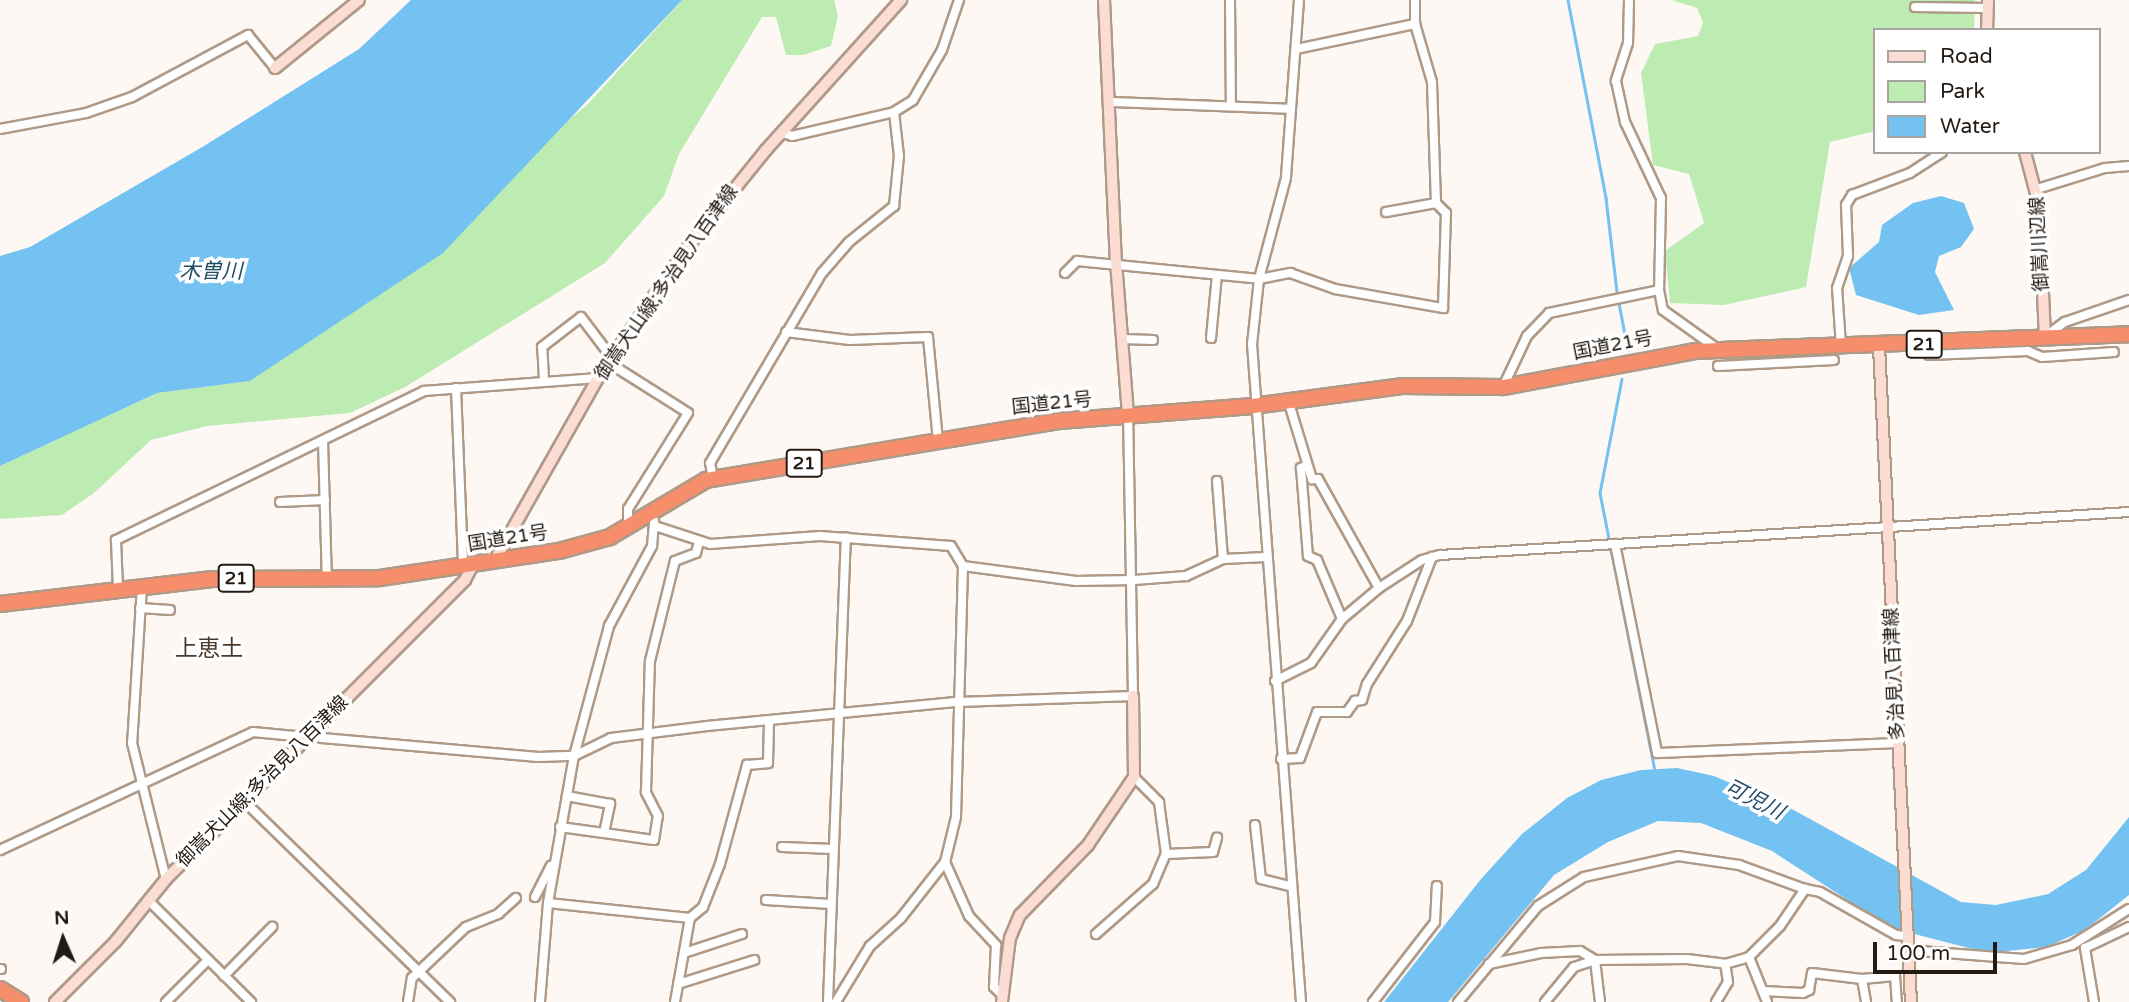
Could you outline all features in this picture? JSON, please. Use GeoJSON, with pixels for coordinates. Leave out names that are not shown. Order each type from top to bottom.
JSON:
{"type":"FeatureCollection","features":[{"type":"Feature","properties":{"kind":"highway","name":"国道21号"},"geometry":{"type":"LineString","coordinates":[[0,604],[118,587],[223,579],[327,580],[468,565],[578,547],[653,519],[713,478],[938,440],[1128,415],[1254,405],[1402,386],[1503,387],[1671,354],[1718,350],[1837,354],[1879,346],[2129,334]]}},
{"type":"Feature","properties":{"kind":"highway"},"geometry":{"type":"LineString","coordinates":[[0,989],[21,1002]]}},
{"type":"Feature","properties":{"kind":"main road"},"geometry":{"type":"LineString","coordinates":[[275,68],[359,0]]}},
{"type":"Feature","properties":{"kind":"main road","name":"御嵩犬山線;多治見八百津線"},"geometry":{"type":"LineString","coordinates":[[495,560],[598,378],[686,249],[783,133],[901,0]]}},
{"type":"Feature","properties":{"kind":"main road"},"geometry":{"type":"LineString","coordinates":[[1104,0],[1116,262],[1128,415]]}},
{"type":"Feature","properties":{"kind":"main road"},"geometry":{"type":"LineString","coordinates":[[1987,28],[1988,4]]}},
{"type":"Feature","properties":{"kind":"main road","name":"御嵩川辺線"},"geometry":{"type":"LineString","coordinates":[[2026,154],[2037,189],[2045,337]]}},
{"type":"Feature","properties":{"kind":"main road","name":"多治見八百津線"},"geometry":{"type":"LineString","coordinates":[[1879,346],[1899,743],[1901,846],[1911,1002]]}},
{"type":"Feature","properties":{"kind":"main road","name":"御嵩犬山線;多治見八百津線"},"geometry":{"type":"LineString","coordinates":[[55,1002],[116,941],[166,879],[465,580],[468,565]]}},
{"type":"Feature","properties":{"kind":"main road"},"geometry":{"type":"LineString","coordinates":[[1002,999],[1010,938],[1020,915],[1088,845],[1134,777],[1133,695]]}},
{"type":"Feature","properties":{"kind":"street"},"geometry":{"type":"LineString","coordinates":[[783,133],[792,136],[894,112],[913,100],[942,50],[959,0]]}},
{"type":"Feature","properties":{"kind":"street"},"geometry":{"type":"LineString","coordinates":[[1230,0],[1231,106]]}},
{"type":"Feature","properties":{"kind":"street"},"geometry":{"type":"LineString","coordinates":[[1299,0],[1286,178],[1259,279],[1252,344],[1254,405],[1301,1002]]}},
{"type":"Feature","properties":{"kind":"street"},"geometry":{"type":"LineString","coordinates":[[1065,273],[1077,261],[1116,262],[1259,279],[1290,273],[1335,289],[1443,308],[1446,213],[1436,203],[1432,82],[1415,24],[1415,0]]}},
{"type":"Feature","properties":{"kind":"street"},"geometry":{"type":"LineString","coordinates":[[1629,0],[1628,43],[1616,80],[1639,157],[1661,198],[1659,290],[1663,310],[1718,350]]}},
{"type":"Feature","properties":{"kind":"street"},"geometry":{"type":"LineString","coordinates":[[1915,7],[1988,4]]}},
{"type":"Feature","properties":{"kind":"street"},"geometry":{"type":"LineString","coordinates":[[1296,49],[1415,24]]}},
{"type":"Feature","properties":{"kind":"street"},"geometry":{"type":"LineString","coordinates":[[0,129],[86,113],[132,97],[248,35],[275,68]]}},
{"type":"Feature","properties":{"kind":"street"},"geometry":{"type":"LineString","coordinates":[[1110,102],[1292,109]]}},
{"type":"Feature","properties":{"kind":"street"},"geometry":{"type":"LineString","coordinates":[[713,478],[710,463],[786,332],[834,258],[894,206],[899,156],[894,112]]}},
{"type":"Feature","properties":{"kind":"street"},"geometry":{"type":"LineString","coordinates":[[1718,366],[1837,354],[1837,288],[1848,256],[1846,205],[1852,195],[1910,173],[1939,154]]}},
{"type":"Feature","properties":{"kind":"street"},"geometry":{"type":"LineString","coordinates":[[2037,189],[2105,168],[2129,166]]}},
{"type":"Feature","properties":{"kind":"street"},"geometry":{"type":"LineString","coordinates":[[1386,212],[1436,203]]}},
{"type":"Feature","properties":{"kind":"street"},"geometry":{"type":"LineString","coordinates":[[1211,338],[1217,275]]}},
{"type":"Feature","properties":{"kind":"street"},"geometry":{"type":"LineString","coordinates":[[1503,387],[1527,336],[1549,313],[1659,290]]}},
{"type":"Feature","properties":{"kind":"street"},"geometry":{"type":"LineString","coordinates":[[2045,337],[2065,322],[2129,300]]}},
{"type":"Feature","properties":{"kind":"street"},"geometry":{"type":"LineString","coordinates":[[544,380],[542,346],[581,317],[610,360],[688,413],[628,509],[628,527]]}},
{"type":"Feature","properties":{"kind":"street"},"geometry":{"type":"LineString","coordinates":[[786,332],[850,340],[928,337],[938,440]]}},
{"type":"Feature","properties":{"kind":"street"},"geometry":{"type":"LineString","coordinates":[[1122,339],[1153,340]]}},
{"type":"Feature","properties":{"kind":"street"},"geometry":{"type":"LineString","coordinates":[[1929,355],[2028,351],[2042,357],[2114,352]]}},
{"type":"Feature","properties":{"kind":"street"},"geometry":{"type":"LineString","coordinates":[[118,587],[116,540],[424,391],[598,378]]}},
{"type":"Feature","properties":{"kind":"street"},"geometry":{"type":"LineString","coordinates":[[456,388],[468,565]]}},
{"type":"Feature","properties":{"kind":"street"},"geometry":{"type":"LineString","coordinates":[[1288,400],[1307,465],[1379,588]]}},
{"type":"Feature","properties":{"kind":"street"},"geometry":{"type":"LineString","coordinates":[[312,734],[322,738],[538,757],[574,756],[611,738],[648,733],[958,702],[1133,695],[1134,580],[1128,415]]}},
{"type":"Feature","properties":{"kind":"street"},"geometry":{"type":"LineString","coordinates":[[323,441],[327,580]]}},
{"type":"Feature","properties":{"kind":"street"},"geometry":{"type":"LineString","coordinates":[[1307,465],[1301,468],[1308,556],[1317,560],[1342,619]]}},
{"type":"Feature","properties":{"kind":"street"},"geometry":{"type":"LineString","coordinates":[[1217,481],[1223,559]]}},
{"type":"Feature","properties":{"kind":"street"},"geometry":{"type":"LineString","coordinates":[[280,502],[325,500]]}},
{"type":"Feature","properties":{"kind":"street"},"geometry":{"type":"LineString","coordinates":[[1275,681],[1311,663],[1342,619],[1379,588],[1432,557],[2129,512]]}},
{"type":"Feature","properties":{"kind":"street"},"geometry":{"type":"LineString","coordinates":[[540,1002],[548,903],[574,756],[609,626],[652,546],[653,519],[699,542],[846,537],[951,546],[962,566],[956,817],[945,862],[901,918],[870,946],[841,1001]]}},
{"type":"Feature","properties":{"kind":"street"},"geometry":{"type":"LineString","coordinates":[[828,1002],[846,537]]}},
{"type":"Feature","properties":{"kind":"street"},"geometry":{"type":"LineString","coordinates":[[560,827],[654,840],[658,816],[646,792],[650,661],[676,561],[696,553],[699,542]]}},
{"type":"Feature","properties":{"kind":"street"},"geometry":{"type":"LineString","coordinates":[[1615,544],[1657,753],[1899,743]]}},
{"type":"Feature","properties":{"kind":"street"},"geometry":{"type":"LineString","coordinates":[[962,566],[1076,581],[1134,580],[1186,576],[1223,559],[1266,557]]}},
{"type":"Feature","properties":{"kind":"street"},"geometry":{"type":"LineString","coordinates":[[1282,760],[1300,758],[1317,712],[1347,712],[1354,701],[1362,700],[1367,684],[1407,621],[1432,557]]}},
{"type":"Feature","properties":{"kind":"street"},"geometry":{"type":"LineString","coordinates":[[142,585],[132,743],[166,879]]}},
{"type":"Feature","properties":{"kind":"street"},"geometry":{"type":"LineString","coordinates":[[140,608],[170,610]]}},
{"type":"Feature","properties":{"kind":"street"},"geometry":{"type":"LineString","coordinates":[[675,1002],[690,918],[702,907],[720,864],[747,765],[768,763],[769,721]]}},
{"type":"Feature","properties":{"kind":"street"},"geometry":{"type":"LineString","coordinates":[[0,850],[253,732],[295,736],[303,742]]}},
{"type":"Feature","properties":{"kind":"street"},"geometry":{"type":"LineString","coordinates":[[1096,933],[1153,884],[1166,854],[1159,802],[1134,777]]}},
{"type":"Feature","properties":{"kind":"street"},"geometry":{"type":"LineString","coordinates":[[567,796],[610,804],[604,833]]}},
{"type":"Feature","properties":{"kind":"street"},"geometry":{"type":"LineString","coordinates":[[244,802],[418,975],[450,1002]]}},
{"type":"Feature","properties":{"kind":"street"},"geometry":{"type":"LineString","coordinates":[[1255,825],[1261,879],[1292,887]]}},
{"type":"Feature","properties":{"kind":"street"},"geometry":{"type":"LineString","coordinates":[[1166,854],[1213,852],[1217,838]]}},
{"type":"Feature","properties":{"kind":"street"},"geometry":{"type":"LineString","coordinates":[[782,847],[833,849]]}},
{"type":"Feature","properties":{"kind":"street"},"geometry":{"type":"LineString","coordinates":[[1458,1002],[1517,927],[1553,893],[1584,877],[1678,856],[1739,865],[1820,892],[1896,935],[1906,936]]}},
{"type":"Feature","properties":{"kind":"street"},"geometry":{"type":"LineString","coordinates":[[535,897],[554,860]]}},
{"type":"Feature","properties":{"kind":"street"},"geometry":{"type":"LineString","coordinates":[[945,862],[969,916],[996,945],[994,987],[1002,999]]}},
{"type":"Feature","properties":{"kind":"street"},"geometry":{"type":"LineString","coordinates":[[1373,1002],[1436,922],[1437,886]]}},
{"type":"Feature","properties":{"kind":"street"},"geometry":{"type":"LineString","coordinates":[[1545,1002],[1574,967],[1595,960],[1687,958],[1726,964],[1749,957],[1780,926],[1805,889]]}},
{"type":"Feature","properties":{"kind":"street"},"geometry":{"type":"LineString","coordinates":[[408,1002],[410,982],[466,927],[498,914],[516,898]]}},
{"type":"Feature","properties":{"kind":"street"},"geometry":{"type":"LineString","coordinates":[[148,900],[251,1002]]}},
{"type":"Feature","properties":{"kind":"street"},"geometry":{"type":"LineString","coordinates":[[766,900],[831,904]]}},
{"type":"Feature","properties":{"kind":"street"},"geometry":{"type":"LineString","coordinates":[[548,903],[690,918]]}},
{"type":"Feature","properties":{"kind":"street"},"geometry":{"type":"LineString","coordinates":[[1907,950],[1998,960],[2024,959],[2072,945],[2129,909]]}},
{"type":"Feature","properties":{"kind":"street"},"geometry":{"type":"LineString","coordinates":[[224,976],[272,927]]}},
{"type":"Feature","properties":{"kind":"street"},"geometry":{"type":"LineString","coordinates":[[2094,1002],[2085,948],[2129,927]]}},
{"type":"Feature","properties":{"kind":"street"},"geometry":{"type":"LineString","coordinates":[[684,953],[742,934]]}},
{"type":"Feature","properties":{"kind":"street"},"geometry":{"type":"LineString","coordinates":[[1489,964],[1541,953],[1580,951],[1595,960]]}},
{"type":"Feature","properties":{"kind":"street"},"geometry":{"type":"LineString","coordinates":[[1749,957],[1767,1002]]}},
{"type":"Feature","properties":{"kind":"street"},"geometry":{"type":"LineString","coordinates":[[166,1002],[208,960]]}},
{"type":"Feature","properties":{"kind":"street"},"geometry":{"type":"LineString","coordinates":[[1595,960],[1600,1002]]}},
{"type":"Feature","properties":{"kind":"street"},"geometry":{"type":"LineString","coordinates":[[678,984],[754,961]]}},
{"type":"Feature","properties":{"kind":"street"},"geometry":{"type":"LineString","coordinates":[[1716,1002],[1728,982],[1726,964]]}},
{"type":"Feature","properties":{"kind":"street"},"geometry":{"type":"LineString","coordinates":[[1763,992],[1803,993],[1809,989],[1812,973],[1862,979],[1895,976],[1897,1002]]}},
{"type":"Feature","properties":{"kind":"street"},"geometry":{"type":"LineString","coordinates":[[1862,979],[1866,1002]]}},
{"type":"Feature","properties":{"kind":"green space"},"geometry":{"type":"Polygon","coordinates":[[[682,0],[834,0],[838,16],[831,46],[803,55],[786,55],[776,17],[762,17],[679,154],[664,196],[605,263],[405,387],[350,413],[207,426],[151,440],[94,493],[62,515],[0,519],[0,466],[157,393],[250,381],[588,104],[682,0]]]}},
{"type":"Feature","properties":{"kind":"green space"},"geometry":{"type":"Polygon","coordinates":[[[1672,0],[1975,0],[1974,28],[1874,28],[1874,131],[1830,142],[1806,287],[1724,305],[1670,303],[1665,251],[1704,223],[1689,174],[1653,165],[1641,73],[1655,44],[1698,36],[1703,23],[1697,8],[1672,0]]]}},
{"type":"Feature","properties":{"kind":"water","name":"木曽川"},"geometry":{"type":"Polygon","coordinates":[[[411,0],[682,0],[443,253],[250,381],[157,393],[0,466],[0,256],[30,247],[204,146],[359,49],[411,0]]]}},
{"type":"Feature","properties":{"kind":"water"},"geometry":{"type":"Polygon","coordinates":[[[1941,196],[1964,203],[1974,229],[1961,247],[1939,256],[1935,272],[1954,310],[1919,315],[1856,295],[1849,268],[1879,242],[1882,225],[1913,203],[1941,196]]]}},
{"type":"Feature","properties":{"kind":"water","name":"可児川"},"geometry":{"type":"Polygon","coordinates":[[[1677,768],[1714,776],[1790,808],[1961,902],[1996,905],[2048,894],[2086,870],[2129,817],[2129,895],[2085,930],[2046,947],[1988,953],[1891,928],[1772,851],[1701,823],[1658,821],[1608,842],[1554,875],[1448,1002],[1384,1002],[1481,879],[1522,834],[1567,798],[1601,780],[1641,770],[1677,768]]]}},
{"type":"Feature","properties":{"kind":"waterway"},"geometry":{"type":"LineString","coordinates":[[1568,0],[1606,198],[1617,292]]}},
{"type":"Feature","properties":{"kind":"waterway"},"geometry":{"type":"LineString","coordinates":[[1619,303],[1628,350]]}},
{"type":"Feature","properties":{"kind":"waterway"},"geometry":{"type":"LineString","coordinates":[[1622,379],[1600,493],[1655,770]]}},
{"type":"Feature","properties":{"kind":"district","name":"上恵土"},"geometry":{"type":"Point","coordinates":[209,649]}}]}
